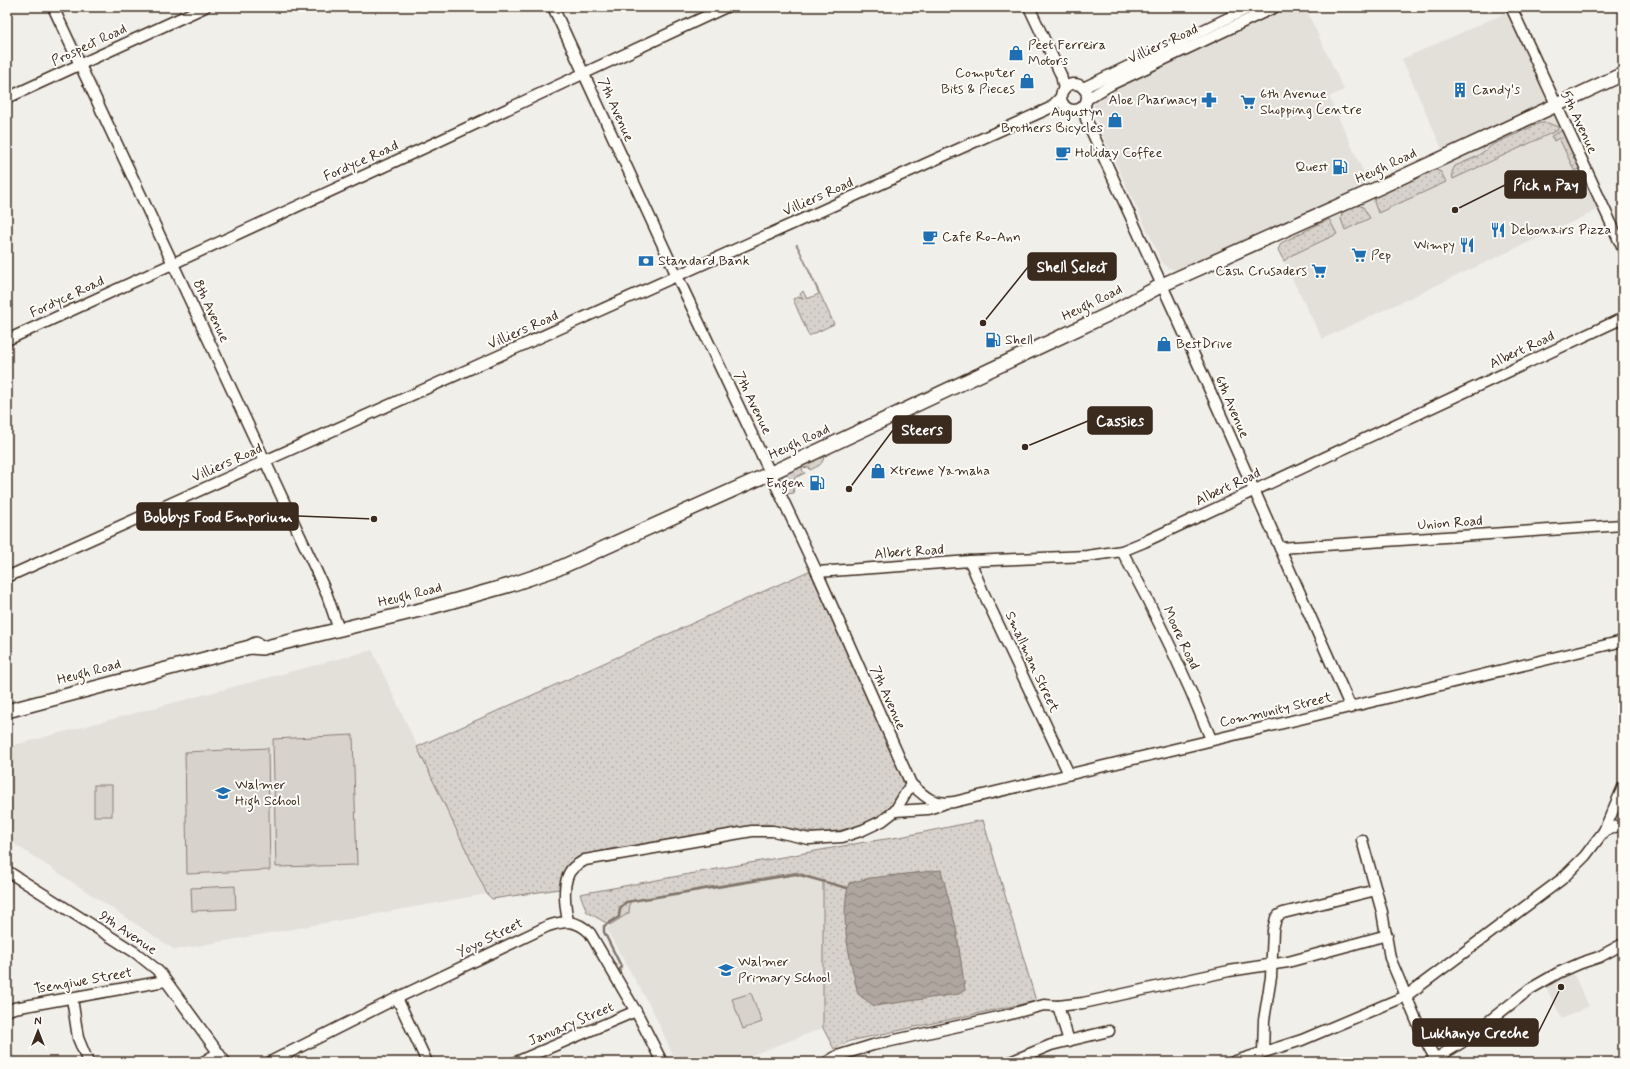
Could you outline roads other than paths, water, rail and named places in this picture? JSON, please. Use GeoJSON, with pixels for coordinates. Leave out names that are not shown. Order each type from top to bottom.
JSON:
{"type":"FeatureCollection","features":[{"type":"Feature","properties":{"kind":"main road","name":"Heugh Road"},"geometry":{"type":"LineString","coordinates":[[7,711],[250,647],[262,648],[559,562],[575,560],[771,473],[1108,314],[1162,285],[1623,74]]}},
{"type":"Feature","properties":{"kind":"street","name":"8th Avenue"},"geometry":{"type":"LineString","coordinates":[[53,7],[266,461],[327,595],[338,626]]}},
{"type":"Feature","properties":{"kind":"street","name":"Prospect Road"},"geometry":{"type":"LineString","coordinates":[[7,98],[205,7]]}},
{"type":"Feature","properties":{"kind":"street","name":"7th Avenue"},"geometry":{"type":"LineString","coordinates":[[553,7],[677,276],[817,572],[911,784],[926,798],[940,803]]}},
{"type":"Feature","properties":{"kind":"street","name":"Fordyce Road"},"geometry":{"type":"LineString","coordinates":[[7,340],[726,7]]}},
{"type":"Feature","properties":{"kind":"street"},"geometry":{"type":"LineString","coordinates":[[1030,7],[1061,75],[1066,90],[1066,107]]}},
{"type":"Feature","properties":{"kind":"street","name":"Villiers Road"},"geometry":{"type":"LineString","coordinates":[[1083,88],[1251,7]]}},
{"type":"Feature","properties":{"kind":"street","name":"Villiers Road"},"geometry":{"type":"LineString","coordinates":[[1083,105],[1112,84],[1275,7]]}},
{"type":"Feature","properties":{"kind":"street","name":"5th Avenue"},"geometry":{"type":"LineString","coordinates":[[1511,7],[1623,249]]}},
{"type":"Feature","properties":{"kind":"street"},"geometry":{"type":"LineString","coordinates":[[1066,90],[1083,88],[1088,95],[1083,105]]}},
{"type":"Feature","properties":{"kind":"street","name":"Villiers Road"},"geometry":{"type":"LineString","coordinates":[[1050,108],[1066,90]]}},
{"type":"Feature","properties":{"kind":"street","name":"6th Avenue"},"geometry":{"type":"LineString","coordinates":[[1066,107],[1083,105],[1086,118],[1351,708]]}},
{"type":"Feature","properties":{"kind":"street","name":"Villiers Road"},"geometry":{"type":"LineString","coordinates":[[7,577],[1050,108],[1066,107]]}},
{"type":"Feature","properties":{"kind":"street","name":"Albert Road"},"geometry":{"type":"LineString","coordinates":[[817,572],[1087,556],[1122,551],[1623,318]]}},
{"type":"Feature","properties":{"kind":"street","name":"Union Road"},"geometry":{"type":"LineString","coordinates":[[1280,548],[1623,525]]}},
{"type":"Feature","properties":{"kind":"street","name":"Moore Road"},"geometry":{"type":"LineString","coordinates":[[1122,551],[1142,588],[1199,710],[1210,739]]}},
{"type":"Feature","properties":{"kind":"street","name":"Smallman Street"},"geometry":{"type":"LineString","coordinates":[[970,562],[1070,774]]}},
{"type":"Feature","properties":{"kind":"street","name":"Community Street"},"geometry":{"type":"LineString","coordinates":[[895,811],[928,809],[940,803],[1070,774],[1210,739],[1351,708],[1623,641]]}},
{"type":"Feature","properties":{"kind":"street"},"geometry":{"type":"LineString","coordinates":[[662,1062],[636,1011],[590,933],[578,924],[568,921],[566,909],[566,880],[573,867],[585,860],[752,831],[773,831],[809,839],[842,837],[863,830],[895,811],[911,784]]}},
{"type":"Feature","properties":{"kind":"street"},"geometry":{"type":"LineString","coordinates":[[1233,1062],[1302,1040],[1406,996],[1562,879],[1585,856],[1604,831],[1623,787]]}},
{"type":"Feature","properties":{"kind":"street"},"geometry":{"type":"LineString","coordinates":[[1604,831],[1623,824]]}},
{"type":"Feature","properties":{"kind":"street"},"geometry":{"type":"LineString","coordinates":[[1362,840],[1387,935],[1387,946],[1390,958],[1434,1061],[1461,1043],[1530,989],[1558,973],[1599,957],[1623,944]]}},
{"type":"Feature","properties":{"kind":"street","name":"9th Avenue"},"geometry":{"type":"LineString","coordinates":[[7,871],[136,953],[156,969],[225,1062]]}},
{"type":"Feature","properties":{"kind":"street"},"geometry":{"type":"LineString","coordinates":[[1263,1052],[1264,1020],[1271,964],[1273,930],[1279,915],[1376,890]]}},
{"type":"Feature","properties":{"kind":"street","name":"Yoyo Street"},"geometry":{"type":"LineString","coordinates":[[270,1062],[397,998],[548,926],[558,922],[568,921]]}},
{"type":"Feature","properties":{"kind":"street"},"geometry":{"type":"LineString","coordinates":[[827,1062],[837,1056],[874,1045],[1003,1016],[1044,1005],[1058,1006],[1082,1003],[1229,971],[1288,962],[1387,935]]}},
{"type":"Feature","properties":{"kind":"street","name":"Tsengiwe Street"},"geometry":{"type":"LineString","coordinates":[[7,1011],[14,1008],[165,981]]}},
{"type":"Feature","properties":{"kind":"street"},"geometry":{"type":"LineString","coordinates":[[72,998],[78,1038],[88,1062]]}},
{"type":"Feature","properties":{"kind":"street"},"geometry":{"type":"LineString","coordinates":[[397,998],[427,1062]]}},
{"type":"Feature","properties":{"kind":"street"},"geometry":{"type":"LineString","coordinates":[[1058,1006],[1069,1041]]}},
{"type":"Feature","properties":{"kind":"street","name":"January Street"},"geometry":{"type":"LineString","coordinates":[[516,1062],[636,1011]]}},
{"type":"Feature","properties":{"kind":"street"},"geometry":{"type":"LineString","coordinates":[[1010,1062],[1051,1045],[1109,1031]]}},
{"type":"Feature","properties":{"kind":"street"},"geometry":{"type":"LineString","coordinates":[[203,1062],[218,1053]]}},
{"type":"Feature","properties":{"kind":"water"},"geometry":{"type":"Polygon","coordinates":[[[941,870],[956,927],[965,990],[959,994],[874,1006],[858,994],[852,967],[845,924],[846,896],[849,883],[870,878],[941,870]]]}},
{"type":"Feature","properties":{"kind":"waterway"},"geometry":{"type":"LineString","coordinates":[[619,973],[621,966],[604,932],[604,926],[619,917],[620,908],[626,902],[796,874],[847,888]]}},
{"type":"Feature","properties":{"kind":"place","name":"Peet Ferreira Motors"},"geometry":{"type":"Point","coordinates":[1016,53]}},
{"type":"Feature","properties":{"kind":"place","name":"Computer Bits & Pieces"},"geometry":{"type":"Point","coordinates":[1027,81]}},
{"type":"Feature","properties":{"kind":"place","name":"Candy's"},"geometry":{"type":"Point","coordinates":[1460,90]}},
{"type":"Feature","properties":{"kind":"place","name":"Aloe Pharmacy"},"geometry":{"type":"Point","coordinates":[1209,100]}},
{"type":"Feature","properties":{"kind":"place","name":"6th Avenue Shopping Centre"},"geometry":{"type":"Point","coordinates":[1248,102]}},
{"type":"Feature","properties":{"kind":"place","name":"Augustyn Brothers Bicycles"},"geometry":{"type":"Point","coordinates":[1115,120]}},
{"type":"Feature","properties":{"kind":"place","name":"Holiday Coffee"},"geometry":{"type":"Point","coordinates":[1063,153]}},
{"type":"Feature","properties":{"kind":"place","name":"Quest"},"geometry":{"type":"Point","coordinates":[1340,167]}},
{"type":"Feature","properties":{"kind":"place","name":"Pick n Pay"},"geometry":{"type":"Point","coordinates":[1455,210]}},
{"type":"Feature","properties":{"kind":"place","name":"Debonairs Pizza"},"geometry":{"type":"Point","coordinates":[1498,230]}},
{"type":"Feature","properties":{"kind":"place","name":"Cafe Ro-Ann"},"geometry":{"type":"Point","coordinates":[930,237]}},
{"type":"Feature","properties":{"kind":"place","name":"Wimpy"},"geometry":{"type":"Point","coordinates":[1467,245]}},
{"type":"Feature","properties":{"kind":"place","name":"Pep"},"geometry":{"type":"Point","coordinates":[1359,255]}},
{"type":"Feature","properties":{"kind":"place","name":"Standard Bank"},"geometry":{"type":"Point","coordinates":[646,261]}},
{"type":"Feature","properties":{"kind":"place","name":"Cash Crusaders"},"geometry":{"type":"Point","coordinates":[1319,271]}},
{"type":"Feature","properties":{"kind":"place","name":"Shell Select"},"geometry":{"type":"Point","coordinates":[983,323]}},
{"type":"Feature","properties":{"kind":"place","name":"Shell"},"geometry":{"type":"Point","coordinates":[993,340]}},
{"type":"Feature","properties":{"kind":"place","name":"BestDrive"},"geometry":{"type":"Point","coordinates":[1164,344]}},
{"type":"Feature","properties":{"kind":"place","name":"Cassies"},"geometry":{"type":"Point","coordinates":[1025,447]}},
{"type":"Feature","properties":{"kind":"place","name":"Xtreme Yamaha"},"geometry":{"type":"Point","coordinates":[878,471]}},
{"type":"Feature","properties":{"kind":"place","name":"Engen"},"geometry":{"type":"Point","coordinates":[817,483]}},
{"type":"Feature","properties":{"kind":"place","name":"Steers"},"geometry":{"type":"Point","coordinates":[849,489]}},
{"type":"Feature","properties":{"kind":"place","name":"Bobbys Food Emporium"},"geometry":{"type":"Point","coordinates":[374,519]}},
{"type":"Feature","properties":{"kind":"place","name":"Walmer High School"},"geometry":{"type":"Point","coordinates":[223,793]}},
{"type":"Feature","properties":{"kind":"place","name":"Walmer Primary School"},"geometry":{"type":"Point","coordinates":[726,970]}},
{"type":"Feature","properties":{"kind":"place","name":"Lukhanyo Creche"},"geometry":{"type":"Point","coordinates":[1561,987]}}]}
